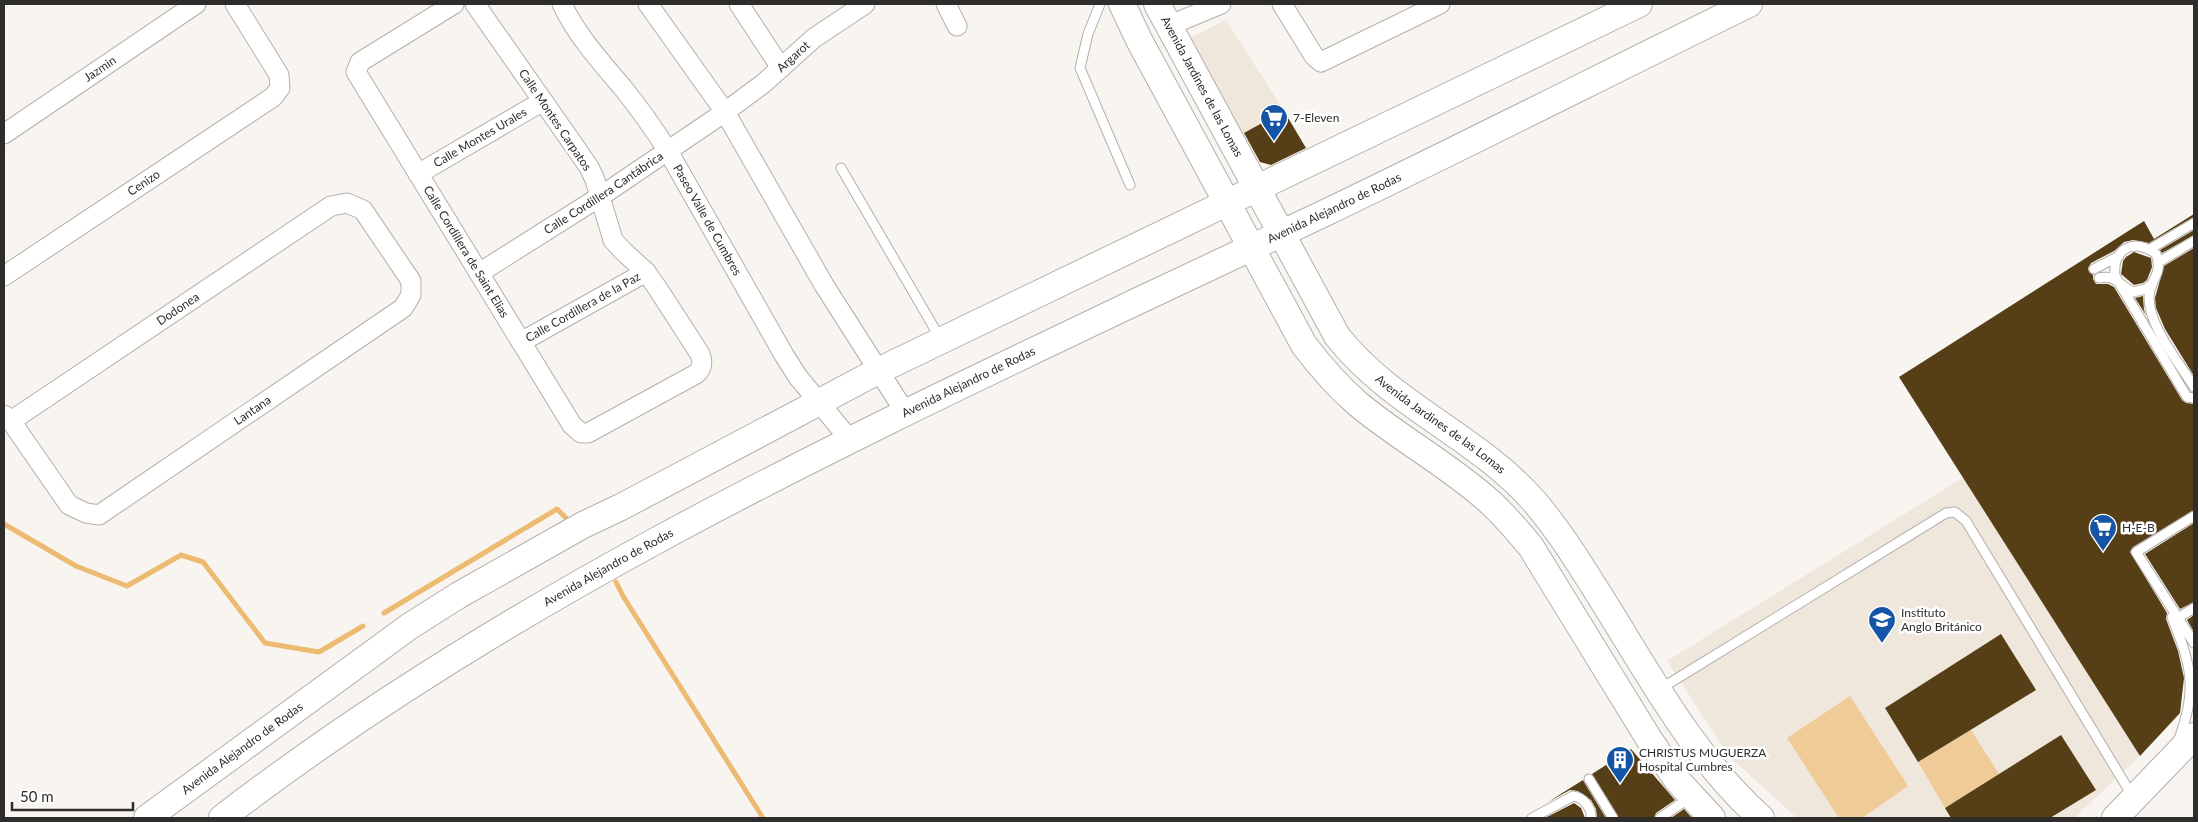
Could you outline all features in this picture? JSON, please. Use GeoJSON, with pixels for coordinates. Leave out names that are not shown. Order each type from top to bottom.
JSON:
{"type":"FeatureCollection","features":[{"type":"Feature","properties":{"kind":"street","name":"Jazmin"},"geometry":{"type":"LineString","coordinates":[[4,134],[196,4]]}},
{"type":"Feature","properties":{"kind":"street","name":"Cenizo"},"geometry":{"type":"LineString","coordinates":[[4,276],[273,97],[280,88],[279,75],[235,4]]}},
{"type":"Feature","properties":{"kind":"street","name":"Calle Cordillera de Saint Elias"},"geometry":{"type":"LineString","coordinates":[[454,4],[360,62],[356,68],[357,76],[572,425],[581,432]]}},
{"type":"Feature","properties":{"kind":"street","name":"Calle Montes Carpatos"},"geometry":{"type":"LineString","coordinates":[[475,4],[589,167],[601,196],[613,240],[623,252],[646,272],[700,354],[702,365],[696,374],[598,429],[588,433],[581,432]]}},
{"type":"Feature","properties":{"kind":"street","name":"Paseo Valle de Cumbres"},"geometry":{"type":"LineString","coordinates":[[562,4],[590,48],[648,120],[668,151],[769,331],[798,376],[850,440]]}},
{"type":"Feature","properties":{"kind":"street"},"geometry":{"type":"LineString","coordinates":[[648,4],[725,112],[824,285],[905,412]]}},
{"type":"Feature","properties":{"kind":"street"},"geometry":{"type":"LineString","coordinates":[[739,4],[781,68]]}},
{"type":"Feature","properties":{"kind":"street","name":"Argarot"},"geometry":{"type":"LineString","coordinates":[[725,112],[781,68],[814,38],[865,4]]}},
{"type":"Feature","properties":{"kind":"street"},"geometry":{"type":"LineString","coordinates":[[946,4],[957,26]]}},
{"type":"Feature","properties":{"kind":"street"},"geometry":{"type":"LineString","coordinates":[[1122,4],[1138,40],[1304,344],[1336,384],[1386,425],[1489,501],[1512,523],[1526,541],[1649,739],[1691,796],[1712,818]]}},
{"type":"Feature","properties":{"kind":"street"},"geometry":{"type":"LineString","coordinates":[[1164,11],[1221,4]]}},
{"type":"Feature","properties":{"kind":"street"},"geometry":{"type":"LineString","coordinates":[[1282,4],[1314,56],[1321,62],[1440,4]]}},
{"type":"Feature","properties":{"kind":"street","name":"Avenida Alejandro de Rodas"},"geometry":{"type":"LineString","coordinates":[[222,818],[352,724],[483,638],[606,566],[905,412],[1280,234],[1737,6]]}},
{"type":"Feature","properties":{"kind":"street","name":"Avenida Alejandro de Rodas"},"geometry":{"type":"LineString","coordinates":[[148,818],[389,641],[459,595],[583,525],[621,507],[878,371],[1627,7]]}},
{"type":"Feature","properties":{"kind":"street","name":"Avenida Jardines de las Lomas"},"geometry":{"type":"LineString","coordinates":[[1164,11],[1280,234],[1326,318],[1350,353],[1378,379],[1490,460],[1531,498],[1568,544],[1677,721],[1718,776],[1761,818]]}},
{"type":"Feature","properties":{"kind":"street","name":"Calle Montes Urales"},"geometry":{"type":"LineString","coordinates":[[418,174],[543,101]]}},
{"type":"Feature","properties":{"kind":"street","name":"Calle Cordillera Cantábrica"},"geometry":{"type":"LineString","coordinates":[[479,273],[601,196],[725,112]]}},
{"type":"Feature","properties":{"kind":"street","name":"Dodonea"},"geometry":{"type":"LineString","coordinates":[[7,418],[331,206],[347,203],[363,210],[411,281],[411,295]]}},
{"type":"Feature","properties":{"kind":"street","name":"Calle Cordillera de la Paz"},"geometry":{"type":"LineString","coordinates":[[521,342],[646,272]]}},
{"type":"Feature","properties":{"kind":"street","name":"Lantana"},"geometry":{"type":"LineString","coordinates":[[7,418],[69,504],[86,513],[99,515],[403,308],[411,295]]}},
{"type":"Feature","properties":{"kind":"street"},"geometry":{"type":"LineString","coordinates":[[2115,818],[2194,736]]}},
{"type":"Feature","properties":{"kind":"lane"},"geometry":{"type":"LineString","coordinates":[[1100,4],[1088,34],[1080,68],[1130,185]]}},
{"type":"Feature","properties":{"kind":"lane"},"geometry":{"type":"LineString","coordinates":[[841,168],[942,340]]}},
{"type":"Feature","properties":{"kind":"lane"},"geometry":{"type":"LineString","coordinates":[[2150,249],[2194,223]]}},
{"type":"Feature","properties":{"kind":"lane"},"geometry":{"type":"LineString","coordinates":[[2159,262],[2194,241]]}},
{"type":"Feature","properties":{"kind":"lane"},"geometry":{"type":"LineString","coordinates":[[2152,284],[2146,289],[2133,292],[2117,280],[2096,273],[2124,250],[2136,245],[2150,249],[2156,254],[2160,268],[2152,284],[2149,296],[2153,320],[2194,387]]}},
{"type":"Feature","properties":{"kind":"lane"},"geometry":{"type":"LineString","coordinates":[[2118,256],[2114,269],[2117,280],[2187,397],[2194,398]]}},
{"type":"Feature","properties":{"kind":"lane"},"geometry":{"type":"LineString","coordinates":[[1658,690],[1946,513],[1955,512],[1966,521],[2134,800]]}},
{"type":"Feature","properties":{"kind":"lane"},"geometry":{"type":"LineString","coordinates":[[2194,516],[2136,552],[2194,643]]}},
{"type":"Feature","properties":{"kind":"lane"},"geometry":{"type":"LineString","coordinates":[[2166,599],[2188,664],[2192,692],[2190,710],[2168,764]]}},
{"type":"Feature","properties":{"kind":"lane"},"geometry":{"type":"LineString","coordinates":[[2178,618],[2194,608]]}},
{"type":"Feature","properties":{"kind":"lane"},"geometry":{"type":"LineString","coordinates":[[1589,779],[1613,818]]}},
{"type":"Feature","properties":{"kind":"lane"},"geometry":{"type":"LineString","coordinates":[[1532,818],[1573,796],[1580,797],[1588,806],[1591,818]]}},
{"type":"Feature","properties":{"kind":"lane"},"geometry":{"type":"LineString","coordinates":[[1660,818],[1691,796]]}},
{"type":"Feature","properties":{"kind":"shaded area"},"geometry":{"type":"Polygon","coordinates":[[[1226,20],[1284,111],[1241,135],[1188,39],[1226,20]]]}},
{"type":"Feature","properties":{"kind":"shaded area","name":"Instituto Anglo Británico"},"geometry":{"type":"Polygon","coordinates":[[[1964,477],[2140,756],[2074,818],[1797,818],[1729,756],[1667,661],[1964,477]]]}},
{"type":"Feature","properties":{"kind":"shaded area"},"geometry":{"type":"Polygon","coordinates":[[[1850,696],[1908,786],[1862,818],[1839,818],[1787,738],[1850,696]]]}},
{"type":"Feature","properties":{"kind":"shaded area"},"geometry":{"type":"Polygon","coordinates":[[[1971,730],[1999,774],[1945,808],[1918,762],[1971,730]]]}},
{"type":"Feature","properties":{"kind":"building","name":"7-Eleven"},"geometry":{"type":"Polygon","coordinates":[[[1284,111],[1306,148],[1271,165],[1260,162],[1244,133],[1284,111]]]}},
{"type":"Feature","properties":{"kind":"building","name":"H-E-B"},"geometry":{"type":"Polygon","coordinates":[[[2194,214],[2194,217],[2149,243],[2133,240],[2124,242],[2114,251],[2091,263],[2088,268],[2096,284],[2108,284],[2114,287],[2182,400],[2186,403],[2194,404],[2194,510],[2133,547],[2130,552],[2167,613],[2166,619],[2178,651],[2184,678],[2180,713],[2140,756],[1899,377],[2144,221],[2154,239],[2194,214]]]}},
{"type":"Feature","properties":{"kind":"building"},"geometry":{"type":"Polygon","coordinates":[[[2194,230],[2194,235],[2162,253],[2160,250],[2194,230]]]}},
{"type":"Feature","properties":{"kind":"building"},"geometry":{"type":"Polygon","coordinates":[[[2194,248],[2194,376],[2165,329],[2156,308],[2155,298],[2164,266],[2194,248]]]}},
{"type":"Feature","properties":{"kind":"building"},"geometry":{"type":"Polygon","coordinates":[[[2134,252],[2151,258],[2152,267],[2147,280],[2134,285],[2121,274],[2123,261],[2134,252]]]}},
{"type":"Feature","properties":{"kind":"building"},"geometry":{"type":"Polygon","coordinates":[[[2143,296],[2144,310],[2146,315],[2135,298],[2143,296]]]}},
{"type":"Feature","properties":{"kind":"building"},"geometry":{"type":"Polygon","coordinates":[[[2194,523],[2194,602],[2180,609],[2145,554],[2194,523]]]}},
{"type":"Feature","properties":{"kind":"building"},"geometry":{"type":"Polygon","coordinates":[[[2194,615],[2194,632],[2187,620],[2194,615]]]}},
{"type":"Feature","properties":{"kind":"building"},"geometry":{"type":"Polygon","coordinates":[[[2001,634],[2036,690],[1918,762],[1885,708],[2001,634]]]}},
{"type":"Feature","properties":{"kind":"building"},"geometry":{"type":"Polygon","coordinates":[[[2061,735],[2096,790],[2050,818],[1951,818],[1945,808],[2061,735]]]}},
{"type":"Feature","properties":{"kind":"building"},"geometry":{"type":"Polygon","coordinates":[[[1631,749],[1675,800],[1656,813],[1654,818],[1619,818],[1592,774],[1631,749]]]}},
{"type":"Feature","properties":{"kind":"building"},"geometry":{"type":"Polygon","coordinates":[[[1583,780],[1606,818],[1597,818],[1596,809],[1591,800],[1578,791],[1570,790],[1548,802],[1583,780]]]}},
{"type":"Feature","properties":{"kind":"building"},"geometry":{"type":"Polygon","coordinates":[[[1574,803],[1581,808],[1585,818],[1545,818],[1574,803]]]}},
{"type":"Feature","properties":{"kind":"building"},"geometry":{"type":"Polygon","coordinates":[[[1684,809],[1692,818],[1671,818],[1684,809]]]}},
{"type":"Feature","properties":{"kind":"waterway"},"geometry":{"type":"LineString","coordinates":[[384,613],[557,509],[570,522]]}},
{"type":"Feature","properties":{"kind":"waterway"},"geometry":{"type":"LineString","coordinates":[[4,524],[76,566],[127,586],[181,555],[203,562],[265,643],[319,652],[363,626]]}},
{"type":"Feature","properties":{"kind":"waterway"},"geometry":{"type":"LineString","coordinates":[[616,582],[763,818]]}},
{"type":"Feature","properties":{"kind":"place","name":"7-Eleven"},"geometry":{"type":"Point","coordinates":[1274,142]}},
{"type":"Feature","properties":{"kind":"place","name":"H-E-B"},"geometry":{"type":"Point","coordinates":[2103,552]}},
{"type":"Feature","properties":{"kind":"place","name":"Instituto Anglo Británico"},"geometry":{"type":"Point","coordinates":[1882,644]}},
{"type":"Feature","properties":{"kind":"place","name":"CHRISTUS MUGUERZA Hospital Cumbres"},"geometry":{"type":"Point","coordinates":[1620,784]}}]}
